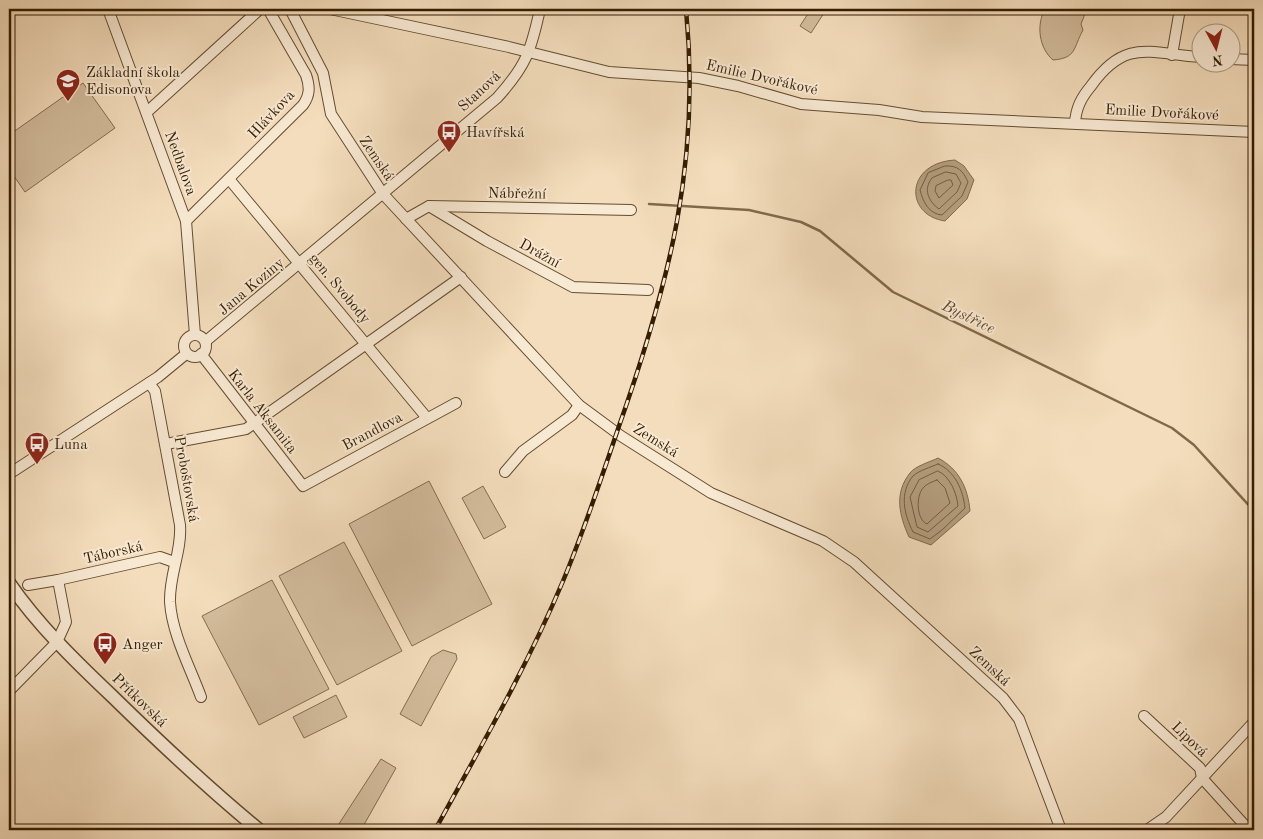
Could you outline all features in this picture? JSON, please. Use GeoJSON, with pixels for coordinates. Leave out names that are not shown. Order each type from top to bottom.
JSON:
{"type":"FeatureCollection","features":[{"type":"Feature","properties":{"kind":"street","name":"Nedbalova"},"geometry":{"type":"LineString","coordinates":[[108,9],[186,221],[195,335]]}},
{"type":"Feature","properties":{"kind":"street"},"geometry":{"type":"LineString","coordinates":[[147,112],[260,9]]}},
{"type":"Feature","properties":{"kind":"street","name":"Hlávkova"},"geometry":{"type":"LineString","coordinates":[[186,221],[302,105],[310,89],[306,75],[268,9]]}},
{"type":"Feature","properties":{"kind":"street","name":"Zemská"},"geometry":{"type":"LineString","coordinates":[[290,9],[323,73],[331,114],[383,194],[579,405],[617,433],[711,493],[823,541],[854,562],[1003,698],[1019,719],[1061,830]]}},
{"type":"Feature","properties":{"kind":"street","name":"Emilie Dvořákové"},"geometry":{"type":"LineString","coordinates":[[330,9],[609,72],[710,80],[794,102],[823,107],[879,110],[922,117],[1254,132]]}},
{"type":"Feature","properties":{"kind":"street","name":"Stanová"},"geometry":{"type":"LineString","coordinates":[[383,194],[497,98],[518,74],[529,53],[540,9]]}},
{"type":"Feature","properties":{"kind":"street"},"geometry":{"type":"LineString","coordinates":[[1172,55],[1180,9]]}},
{"type":"Feature","properties":{"kind":"street"},"geometry":{"type":"LineString","coordinates":[[1075,124],[1075,111],[1081,99],[1102,71],[1112,63],[1124,56],[1152,50],[1172,55],[1190,56]]}},
{"type":"Feature","properties":{"kind":"street"},"geometry":{"type":"LineString","coordinates":[[1240,59],[1254,60]]}},
{"type":"Feature","properties":{"kind":"street","name":"gen. Svobody"},"geometry":{"type":"LineString","coordinates":[[229,179],[427,418]]}},
{"type":"Feature","properties":{"kind":"street","name":"Jana Koziny"},"geometry":{"type":"LineString","coordinates":[[201,354],[206,348],[206,341],[383,194]]}},
{"type":"Feature","properties":{"kind":"street"},"geometry":{"type":"LineString","coordinates":[[406,219],[428,206]]}},
{"type":"Feature","properties":{"kind":"street","name":"Nábřežní"},"geometry":{"type":"LineString","coordinates":[[428,206],[631,210]]}},
{"type":"Feature","properties":{"kind":"street","name":"Drážní"},"geometry":{"type":"LineString","coordinates":[[428,206],[495,246],[573,287],[648,290]]}},
{"type":"Feature","properties":{"kind":"street"},"geometry":{"type":"LineString","coordinates":[[166,444],[246,429],[461,278]]}},
{"type":"Feature","properties":{"kind":"street"},"geometry":{"type":"LineString","coordinates":[[201,354],[193,357],[186,354],[185,343],[195,335],[202,336],[206,341]]}},
{"type":"Feature","properties":{"kind":"street"},"geometry":{"type":"LineString","coordinates":[[9,474],[149,383],[186,354]]}},
{"type":"Feature","properties":{"kind":"street","name":"Karla Aksamita"},"geometry":{"type":"LineString","coordinates":[[201,354],[303,486]]}},
{"type":"Feature","properties":{"kind":"street","name":"Proboštovská"},"geometry":{"type":"LineString","coordinates":[[149,383],[155,391],[180,526],[180,544],[174,562],[170,601],[172,616],[201,697]]}},
{"type":"Feature","properties":{"kind":"street","name":"Brandlova"},"geometry":{"type":"LineString","coordinates":[[303,486],[456,403]]}},
{"type":"Feature","properties":{"kind":"street"},"geometry":{"type":"LineString","coordinates":[[505,472],[523,451],[572,415],[579,405]]}},
{"type":"Feature","properties":{"kind":"street","name":"Táborská"},"geometry":{"type":"LineString","coordinates":[[28,585],[160,557],[174,562]]}},
{"type":"Feature","properties":{"kind":"street"},"geometry":{"type":"LineString","coordinates":[[9,691],[57,642],[66,622],[58,580]]}},
{"type":"Feature","properties":{"kind":"street","name":"Přítkovská"},"geometry":{"type":"LineString","coordinates":[[9,583],[57,642],[184,765],[259,830]]}},
{"type":"Feature","properties":{"kind":"street","name":"Lipová"},"geometry":{"type":"LineString","coordinates":[[1144,716],[1200,768],[1202,778],[1249,830]]}},
{"type":"Feature","properties":{"kind":"street"},"geometry":{"type":"LineString","coordinates":[[1147,830],[1166,817],[1254,722]]}},
{"type":"Feature","properties":{"kind":"shaded area"},"geometry":{"type":"Polygon","coordinates":[[[811,9],[817,9],[824,13],[811,33],[800,26],[811,9]]]}},
{"type":"Feature","properties":{"kind":"shaded area"},"geometry":{"type":"Polygon","coordinates":[[[1045,9],[1087,9],[1081,24],[1083,30],[1073,51],[1061,59],[1053,60],[1042,43],[1040,22],[1045,9]]]}},
{"type":"Feature","properties":{"kind":"shaded area"},"geometry":{"type":"Polygon","coordinates":[[[83,83],[115,128],[25,192],[9,169],[9,135],[83,83]]]}},
{"type":"Feature","properties":{"kind":"shaded area"},"geometry":{"type":"Polygon","coordinates":[[[429,481],[492,604],[412,646],[349,524],[429,481]]]}},
{"type":"Feature","properties":{"kind":"shaded area"},"geometry":{"type":"Polygon","coordinates":[[[483,486],[506,527],[484,539],[462,498],[483,486]]]}},
{"type":"Feature","properties":{"kind":"shaded area"},"geometry":{"type":"Polygon","coordinates":[[[344,542],[402,651],[337,685],[279,576],[344,542]]]}},
{"type":"Feature","properties":{"kind":"shaded area"},"geometry":{"type":"Polygon","coordinates":[[[272,580],[329,689],[259,725],[202,616],[272,580]]]}},
{"type":"Feature","properties":{"kind":"shaded area"},"geometry":{"type":"Polygon","coordinates":[[[443,650],[456,654],[457,659],[421,726],[400,714],[431,657],[443,650]]]}},
{"type":"Feature","properties":{"kind":"shaded area"},"geometry":{"type":"Polygon","coordinates":[[[336,695],[347,717],[304,738],[293,717],[336,695]]]}},
{"type":"Feature","properties":{"kind":"shaded area"},"geometry":{"type":"Polygon","coordinates":[[[381,759],[396,768],[361,830],[335,830],[381,759]]]}},
{"type":"Feature","properties":{"kind":"water"},"geometry":{"type":"Polygon","coordinates":[[[955,160],[964,166],[974,180],[967,199],[945,221],[932,217],[922,209],[917,200],[916,189],[919,179],[927,170],[939,163],[955,160]]]}},
{"type":"Feature","properties":{"kind":"water"},"geometry":{"type":"Polygon","coordinates":[[[938,458],[952,468],[961,480],[965,487],[970,511],[931,545],[909,537],[901,512],[900,496],[905,481],[912,471],[938,458]]]}},
{"type":"Feature","properties":{"kind":"waterway","name":"Bystřice"},"geometry":{"type":"LineString","coordinates":[[649,204],[749,210],[801,222],[820,231],[893,292],[1172,428],[1194,445],[1254,511]]}},
{"type":"Feature","properties":{"kind":"railway"},"geometry":{"type":"LineString","coordinates":[[435,830],[519,676],[563,581],[599,486],[652,324],[666,273],[685,171],[689,119],[686,9]]}},
{"type":"Feature","properties":{"kind":"place","name":"Základní škola Edisonova"},"geometry":{"type":"Point","coordinates":[68,102]}},
{"type":"Feature","properties":{"kind":"place","name":"Havířská"},"geometry":{"type":"Point","coordinates":[449,153]}},
{"type":"Feature","properties":{"kind":"place","name":"Luna"},"geometry":{"type":"Point","coordinates":[37,465]}},
{"type":"Feature","properties":{"kind":"place","name":"Anger"},"geometry":{"type":"Point","coordinates":[105,665]}}]}
